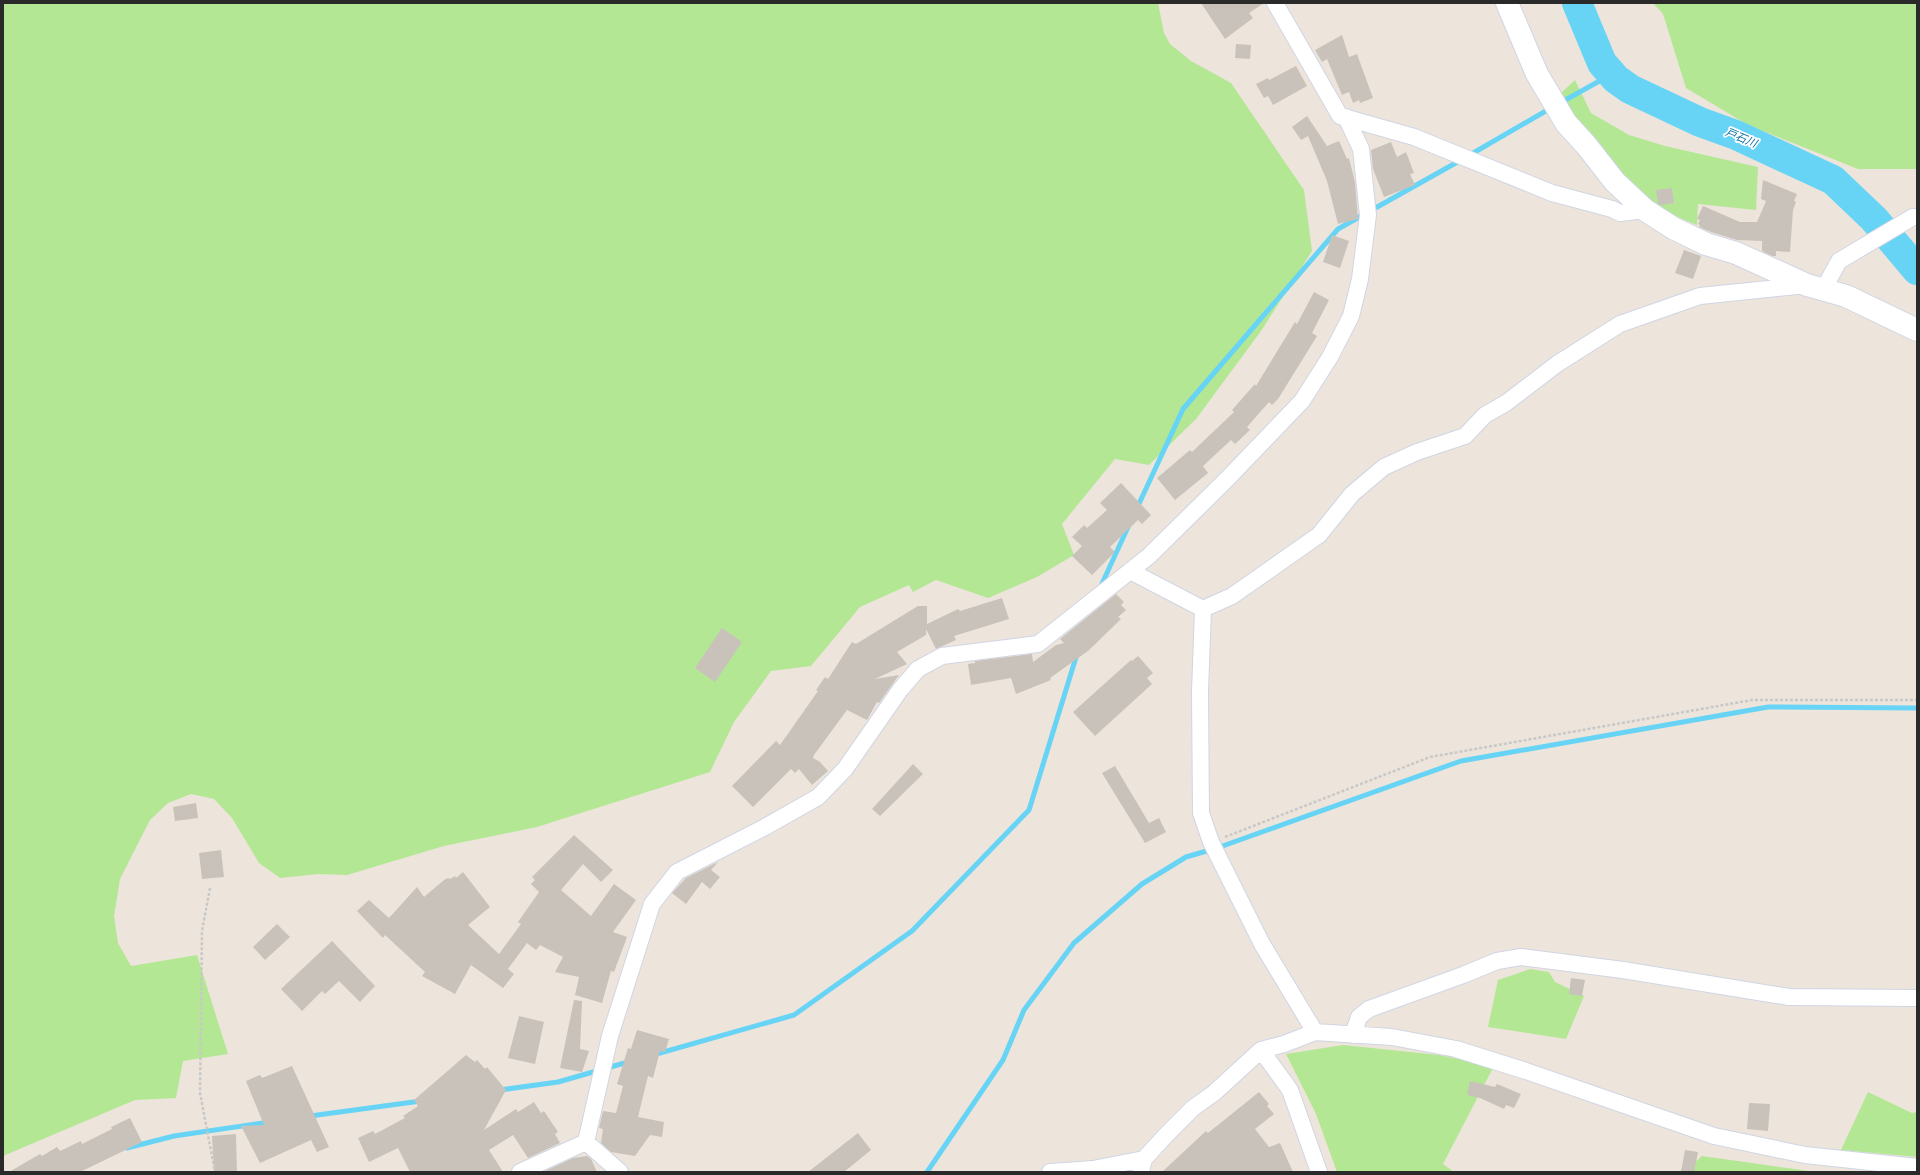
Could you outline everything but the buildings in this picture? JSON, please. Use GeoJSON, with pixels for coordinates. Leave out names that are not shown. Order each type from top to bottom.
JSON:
{"type":"FeatureCollection","features":[{"type":"Feature","properties":{"kind":"street"},"geometry":{"type":"LineString","coordinates":[[1275,3],[1340,116],[1414,137],[1552,193],[1612,209],[1620,213],[1645,210]]}},
{"type":"Feature","properties":{"kind":"street"},"geometry":{"type":"LineString","coordinates":[[1507,3],[1538,74],[1566,123],[1586,145],[1615,182],[1645,210],[1673,228],[1706,244],[1736,253],[1815,288],[1846,296],[1917,330]]}},
{"type":"Feature","properties":{"kind":"street"},"geometry":{"type":"LineString","coordinates":[[586,1142],[610,1036],[652,904],[677,872],[765,827],[818,797],[845,769],[900,690],[918,670],[942,656],[1038,644],[1149,556],[1228,479],[1302,401],[1330,357],[1351,316],[1360,279],[1368,215],[1361,149],[1346,117]]}},
{"type":"Feature","properties":{"kind":"street"},"geometry":{"type":"LineString","coordinates":[[1203,609],[1232,596],[1319,535],[1352,494],[1384,467],[1417,452],[1465,436],[1485,416],[1506,403],[1557,364],[1620,324],[1700,296],[1815,288],[1838,261],[1913,217],[1917,217]]}},
{"type":"Feature","properties":{"kind":"street"},"geometry":{"type":"LineString","coordinates":[[1130,571],[1203,609]]}},
{"type":"Feature","properties":{"kind":"street"},"geometry":{"type":"LineString","coordinates":[[1203,609],[1200,692],[1201,813],[1211,842],[1262,944],[1315,1032]]}},
{"type":"Feature","properties":{"kind":"street"},"geometry":{"type":"LineString","coordinates":[[1353,1035],[1359,1017],[1369,1010],[1464,975],[1497,961],[1521,957],[1623,970],[1789,997],[1917,998]]}},
{"type":"Feature","properties":{"kind":"street"},"geometry":{"type":"LineString","coordinates":[[1050,1172],[1142,1166],[1193,1108],[1214,1093],[1261,1050],[1284,1044],[1315,1032],[1392,1038],[1456,1049],[1526,1071],[1714,1136],[1805,1155],[1917,1167]]}},
{"type":"Feature","properties":{"kind":"street"},"geometry":{"type":"LineString","coordinates":[[1261,1050],[1290,1090],[1319,1172]]}},
{"type":"Feature","properties":{"kind":"street"},"geometry":{"type":"LineString","coordinates":[[520,1172],[586,1142]]}},
{"type":"Feature","properties":{"kind":"street"},"geometry":{"type":"LineString","coordinates":[[586,1142],[620,1172]]}},
{"type":"Feature","properties":{"kind":"path"},"geometry":{"type":"LineString","coordinates":[[1211,842],[1430,757],[1752,700],[1917,700]]}},
{"type":"Feature","properties":{"kind":"path"},"geometry":{"type":"LineString","coordinates":[[210,888],[202,931],[200,1093],[215,1172]]}},
{"type":"Feature","properties":{"kind":"green space"},"geometry":{"type":"Polygon","coordinates":[[[3,3],[1158,3],[1164,33],[1170,44],[1191,61],[1231,83],[1304,190],[1312,251],[1261,331],[1196,419],[1149,465],[1115,459],[1062,524],[1074,555],[1037,577],[988,598],[936,580],[913,592],[909,585],[860,607],[811,666],[771,671],[734,722],[710,772],[537,827],[444,846],[347,875],[318,874],[280,878],[259,863],[232,818],[214,799],[191,794],[168,803],[150,820],[120,879],[114,916],[118,943],[131,966],[197,955],[228,1054],[183,1061],[176,1098],[135,1100],[3,1156],[3,3]]]}},
{"type":"Feature","properties":{"kind":"green space"},"geometry":{"type":"Polygon","coordinates":[[[1653,3],[1917,3],[1917,169],[1858,169],[1748,125],[1686,88],[1663,14],[1653,3]]]}},
{"type":"Feature","properties":{"kind":"green space"},"geometry":{"type":"Polygon","coordinates":[[[1575,80],[1591,113],[1629,135],[1665,146],[1758,167],[1756,210],[1698,204],[1697,225],[1663,209],[1648,199],[1619,175],[1593,147],[1569,114],[1560,94],[1575,80]]]}},
{"type":"Feature","properties":{"kind":"green space"},"geometry":{"type":"Polygon","coordinates":[[[1530,969],[1549,972],[1555,982],[1584,996],[1566,1039],[1488,1027],[1498,980],[1530,969]]]}},
{"type":"Feature","properties":{"kind":"green space"},"geometry":{"type":"Polygon","coordinates":[[[1343,1045],[1439,1055],[1494,1066],[1443,1164],[1454,1172],[1337,1172],[1316,1114],[1286,1054],[1343,1045]]]}},
{"type":"Feature","properties":{"kind":"green space"},"geometry":{"type":"Polygon","coordinates":[[[1868,1092],[1912,1113],[1917,1112],[1917,1157],[1841,1150],[1868,1092]]]}},
{"type":"Feature","properties":{"kind":"green space"},"geometry":{"type":"Polygon","coordinates":[[[1702,1156],[1816,1172],[1677,1172],[1691,1166],[1702,1156]]]}},
{"type":"Feature","properties":{"kind":"waterway","name":"戸石川"},"geometry":{"type":"LineString","coordinates":[[1577,3],[1602,63],[1616,79],[1630,89],[1700,122],[1736,135],[1833,180],[1874,219],[1917,270]]}},
{"type":"Feature","properties":{"kind":"waterway"},"geometry":{"type":"LineString","coordinates":[[1560,103],[1612,74]]}},
{"type":"Feature","properties":{"kind":"waterway"},"geometry":{"type":"LineString","coordinates":[[1468,156],[1551,108]]}},
{"type":"Feature","properties":{"kind":"waterway"},"geometry":{"type":"LineString","coordinates":[[1137,508],[1183,409],[1338,229],[1461,160]]}},
{"type":"Feature","properties":{"kind":"waterway"},"geometry":{"type":"LineString","coordinates":[[1100,588],[1128,527]]}},
{"type":"Feature","properties":{"kind":"waterway"},"geometry":{"type":"LineString","coordinates":[[653,1055],[794,1015],[912,931],[1029,810],[1077,654]]}},
{"type":"Feature","properties":{"kind":"waterway"},"geometry":{"type":"LineString","coordinates":[[927,1172],[1003,1060],[1024,1010],[1074,943],[1142,884],[1186,857],[1217,848],[1461,761],[1768,707],[1917,708]]}},
{"type":"Feature","properties":{"kind":"waterway"},"geometry":{"type":"LineString","coordinates":[[500,1090],[558,1082],[628,1062]]}},
{"type":"Feature","properties":{"kind":"waterway"},"geometry":{"type":"LineString","coordinates":[[310,1116],[421,1101]]}},
{"type":"Feature","properties":{"kind":"waterway"},"geometry":{"type":"LineString","coordinates":[[127,1148],[174,1136],[270,1122]]}}]}
